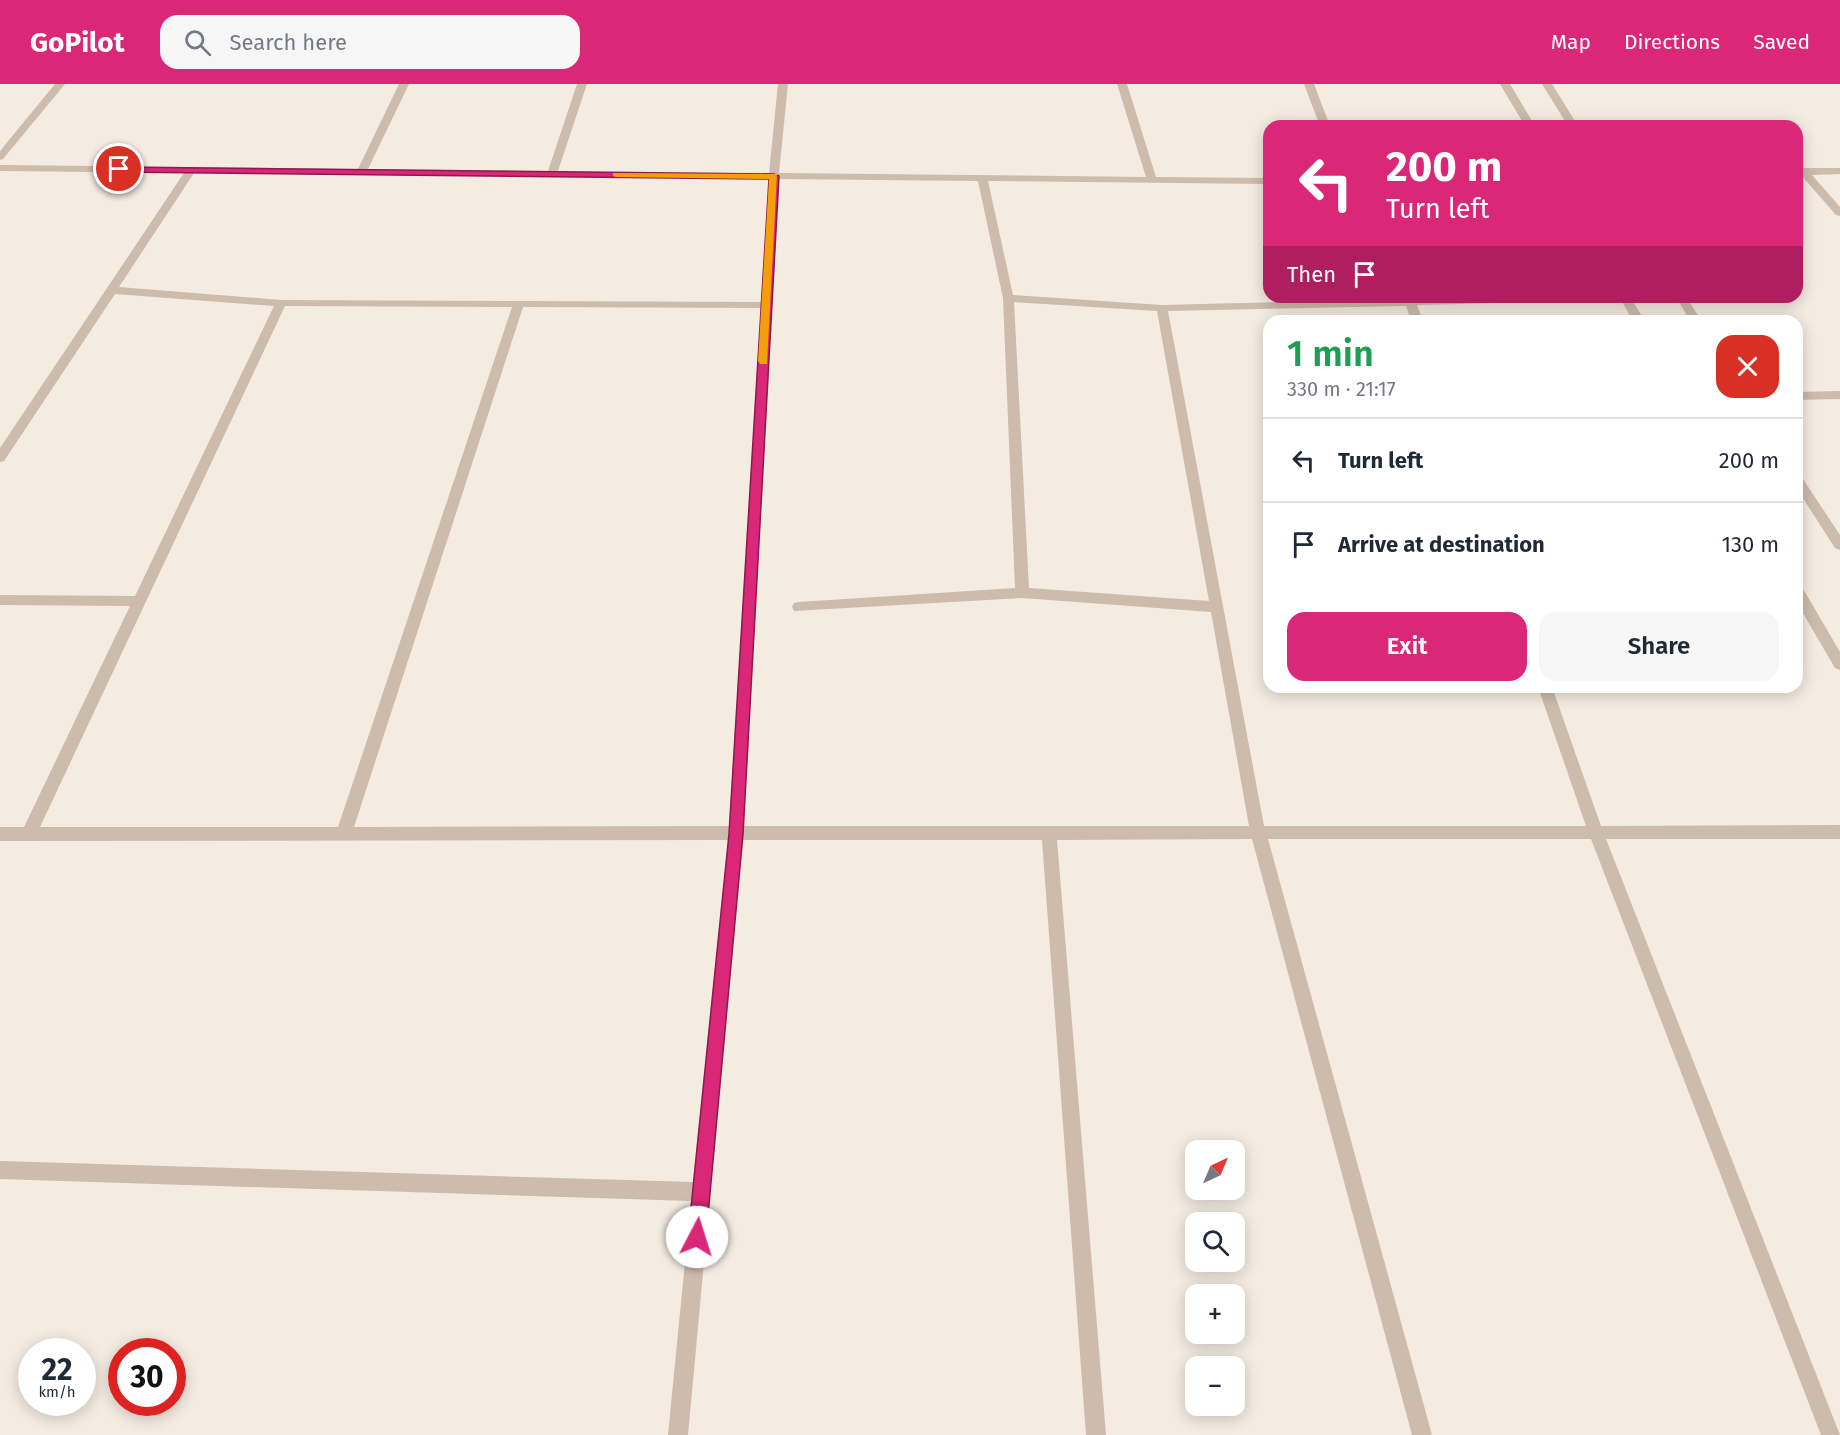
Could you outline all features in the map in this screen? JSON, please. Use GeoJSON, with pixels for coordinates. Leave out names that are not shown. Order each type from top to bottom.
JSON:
{"type":"FeatureCollection","features":[{"type":"Feature","properties":{"kind":"street"},"geometry":{"type":"LineString","coordinates":[[0,157],[60,84]]}},
{"type":"Feature","properties":{"kind":"street"},"geometry":{"type":"LineString","coordinates":[[361,172],[404,84]]}},
{"type":"Feature","properties":{"kind":"street"},"geometry":{"type":"LineString","coordinates":[[552,174],[582,84]]}},
{"type":"Feature","properties":{"kind":"street"},"geometry":{"type":"LineString","coordinates":[[678,1435],[736,834],[774,176],[783,84]]}},
{"type":"Feature","properties":{"kind":"street"},"geometry":{"type":"LineString","coordinates":[[1122,84],[1151,178]]}},
{"type":"Feature","properties":{"kind":"street"},"geometry":{"type":"LineString","coordinates":[[1308,84],[1323,120]]}},
{"type":"Feature","properties":{"kind":"street"},"geometry":{"type":"LineString","coordinates":[[1505,84],[1526,120]]}},
{"type":"Feature","properties":{"kind":"street"},"geometry":{"type":"LineString","coordinates":[[1547,84],[1570,120]]}},
{"type":"Feature","properties":{"kind":"street"},"geometry":{"type":"LineString","coordinates":[[0,168],[1263,181]]}},
{"type":"Feature","properties":{"kind":"street"},"geometry":{"type":"LineString","coordinates":[[0,458],[191,170]]}},
{"type":"Feature","properties":{"kind":"street"},"geometry":{"type":"LineString","coordinates":[[1803,172],[1840,171]]}},
{"type":"Feature","properties":{"kind":"street"},"geometry":{"type":"LineString","coordinates":[[1803,175],[1840,213]]}},
{"type":"Feature","properties":{"kind":"street"},"geometry":{"type":"LineString","coordinates":[[982,177],[1008,298],[1023,593]]}},
{"type":"Feature","properties":{"kind":"street"},"geometry":{"type":"LineString","coordinates":[[111,290],[281,303],[767,305]]}},
{"type":"Feature","properties":{"kind":"street"},"geometry":{"type":"LineString","coordinates":[[1008,298],[1162,308],[1411,303],[1415,315]]}},
{"type":"Feature","properties":{"kind":"street"},"geometry":{"type":"LineString","coordinates":[[29,834],[281,303]]}},
{"type":"Feature","properties":{"kind":"street"},"geometry":{"type":"LineString","coordinates":[[344,834],[519,304]]}},
{"type":"Feature","properties":{"kind":"street"},"geometry":{"type":"LineString","coordinates":[[1162,308],[1258,833],[1422,1435]]}},
{"type":"Feature","properties":{"kind":"street"},"geometry":{"type":"LineString","coordinates":[[1803,396],[1840,395]]}},
{"type":"Feature","properties":{"kind":"street"},"geometry":{"type":"LineString","coordinates":[[1803,488],[1840,545]]}},
{"type":"Feature","properties":{"kind":"street"},"geometry":{"type":"LineString","coordinates":[[799,607],[1023,593],[1217,607]]}},
{"type":"Feature","properties":{"kind":"street"},"geometry":{"type":"LineString","coordinates":[[0,600],[140,601]]}},
{"type":"Feature","properties":{"kind":"street"},"geometry":{"type":"LineString","coordinates":[[1803,601],[1840,664]]}},
{"type":"Feature","properties":{"kind":"street"},"geometry":{"type":"LineString","coordinates":[[1547,693],[1596,833],[1831,1435]]}},
{"type":"Feature","properties":{"kind":"street"},"geometry":{"type":"LineString","coordinates":[[0,834],[1840,832]]}},
{"type":"Feature","properties":{"kind":"street"},"geometry":{"type":"LineString","coordinates":[[1049,833],[1096,1435]]}},
{"type":"Feature","properties":{"kind":"street"},"geometry":{"type":"LineString","coordinates":[[0,1170],[701,1192]]}},
{"type":"Feature","properties":{"kind":"slow traffic"},"geometry":{"type":"LineString","coordinates":[[616,175],[774,176],[763,361]]}},
{"type":"Feature","properties":{"kind":"route"},"geometry":{"type":"LineString","coordinates":[[119,169],[774,176],[736,834],[697,1237]]}}]}
